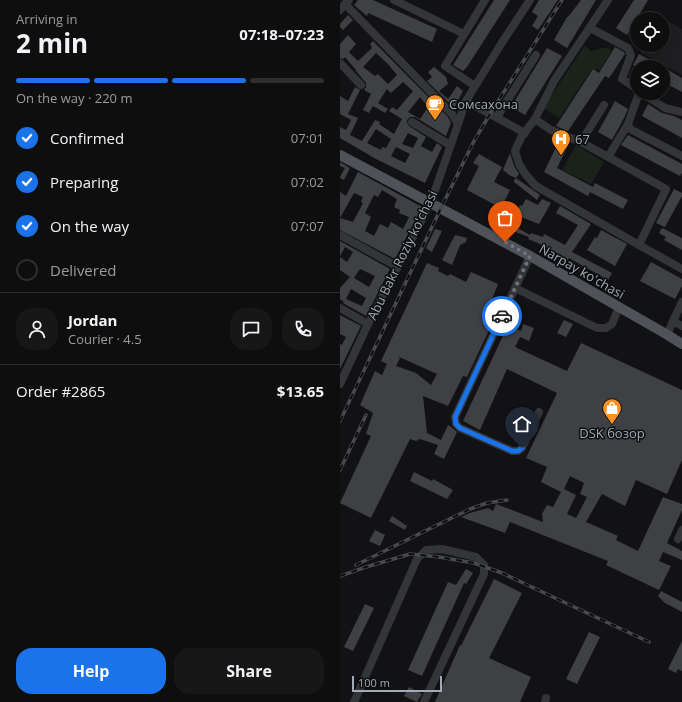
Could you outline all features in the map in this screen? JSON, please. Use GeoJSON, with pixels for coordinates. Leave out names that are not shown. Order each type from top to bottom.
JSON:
{"type":"FeatureCollection","features":[{"type":"Feature","properties":{"kind":"main road","name":"Narpay ko'chasi"},"geometry":{"type":"LineString","coordinates":[[340,155],[431,202],[530,256],[682,344]]}},
{"type":"Feature","properties":{"kind":"street"},"geometry":{"type":"LineString","coordinates":[[394,0],[464,34]]}},
{"type":"Feature","properties":{"kind":"street"},"geometry":{"type":"LineString","coordinates":[[475,86],[444,66],[485,0]]}},
{"type":"Feature","properties":{"kind":"street","name":"Abu Bakr Roziy ko'chasi"},"geometry":{"type":"LineString","coordinates":[[340,384],[368,324],[431,202],[466,101],[530,0]]}},
{"type":"Feature","properties":{"kind":"street"},"geometry":{"type":"LineString","coordinates":[[608,0],[554,81],[535,120],[522,136],[515,151],[519,164],[536,186],[682,269]]}},
{"type":"Feature","properties":{"kind":"street"},"geometry":{"type":"LineString","coordinates":[[345,5],[452,114],[458,124]]}},
{"type":"Feature","properties":{"kind":"street"},"geometry":{"type":"LineString","coordinates":[[590,28],[628,48],[631,55],[622,79],[630,84]]}},
{"type":"Feature","properties":{"kind":"street"},"geometry":{"type":"LineString","coordinates":[[497,117],[536,55]]}},
{"type":"Feature","properties":{"kind":"street"},"geometry":{"type":"LineString","coordinates":[[340,63],[361,85]]}},
{"type":"Feature","properties":{"kind":"street"},"geometry":{"type":"LineString","coordinates":[[608,157],[628,124],[637,100]]}},
{"type":"Feature","properties":{"kind":"street"},"geometry":{"type":"LineString","coordinates":[[653,100],[665,108],[682,112]]}},
{"type":"Feature","properties":{"kind":"street"},"geometry":{"type":"LineString","coordinates":[[466,101],[525,133]]}},
{"type":"Feature","properties":{"kind":"street"},"geometry":{"type":"LineString","coordinates":[[581,142],[604,105]]}},
{"type":"Feature","properties":{"kind":"street"},"geometry":{"type":"LineString","coordinates":[[535,120],[551,130],[581,142],[666,189],[639,245]]}},
{"type":"Feature","properties":{"kind":"street"},"geometry":{"type":"LineString","coordinates":[[412,122],[450,145]]}},
{"type":"Feature","properties":{"kind":"street"},"geometry":{"type":"LineString","coordinates":[[628,124],[630,129],[682,156]]}},
{"type":"Feature","properties":{"kind":"street"},"geometry":{"type":"LineString","coordinates":[[340,235],[398,266]]}},
{"type":"Feature","properties":{"kind":"street"},"geometry":{"type":"LineString","coordinates":[[530,256],[455,417],[456,424],[460,428],[512,451],[518,451],[522,448],[539,412]]}},
{"type":"Feature","properties":{"kind":"street"},"geometry":{"type":"LineString","coordinates":[[515,288],[597,328],[606,328],[612,324],[619,307]]}},
{"type":"Feature","properties":{"kind":"street"},"geometry":{"type":"LineString","coordinates":[[667,334],[682,302]]}},
{"type":"Feature","properties":{"kind":"street"},"geometry":{"type":"LineString","coordinates":[[340,308],[368,324]]}},
{"type":"Feature","properties":{"kind":"street"},"geometry":{"type":"LineString","coordinates":[[673,321],[682,326]]}},
{"type":"Feature","properties":{"kind":"street"},"geometry":{"type":"LineString","coordinates":[[678,539],[682,530]]}},
{"type":"Feature","properties":{"kind":"street"},"geometry":{"type":"LineString","coordinates":[[354,702],[417,559],[426,550],[442,549],[476,557],[484,565],[484,574],[424,702]]}},
{"type":"Feature","properties":{"kind":"shaded area"},"geometry":{"type":"Polygon","coordinates":[[[670,22],[682,29],[682,75],[670,69],[670,60],[654,60],[641,53],[670,52],[670,22]]]}},
{"type":"Feature","properties":{"kind":"shaded area"},"geometry":{"type":"Polygon","coordinates":[[[585,45],[591,51],[610,48],[611,52],[600,70],[592,69],[559,118],[543,108],[585,45]]]}},
{"type":"Feature","properties":{"kind":"shaded area"},"geometry":{"type":"Polygon","coordinates":[[[576,145],[604,162],[591,184],[562,170],[576,145]]]}},
{"type":"Feature","properties":{"kind":"building"},"geometry":{"type":"Polygon","coordinates":[[[358,0],[373,0],[437,29],[432,42],[368,13],[367,16],[354,5],[358,0]]]}},
{"type":"Feature","properties":{"kind":"building"},"geometry":{"type":"Polygon","coordinates":[[[494,0],[510,0],[463,71],[453,65],[494,0]]]}},
{"type":"Feature","properties":{"kind":"building"},"geometry":{"type":"Polygon","coordinates":[[[539,0],[558,0],[538,30],[532,26],[538,16],[532,12],[539,0]]]}},
{"type":"Feature","properties":{"kind":"building"},"geometry":{"type":"Polygon","coordinates":[[[581,0],[596,0],[567,48],[554,40],[567,17],[581,0]]]}},
{"type":"Feature","properties":{"kind":"building"},"geometry":{"type":"Polygon","coordinates":[[[634,0],[648,0],[641,12],[630,12],[630,30],[627,35],[616,28],[634,0]]]}},
{"type":"Feature","properties":{"kind":"building"},"geometry":{"type":"Polygon","coordinates":[[[348,15],[353,20],[343,30],[340,27],[340,24],[348,15]]]}},
{"type":"Feature","properties":{"kind":"building"},"geometry":{"type":"Polygon","coordinates":[[[348,35],[356,44],[349,52],[358,61],[372,48],[370,44],[373,41],[448,117],[451,123],[446,136],[415,117],[410,117],[407,120],[409,126],[426,137],[421,146],[432,152],[437,143],[442,147],[425,183],[376,159],[340,138],[340,127],[346,130],[351,120],[340,114],[340,96],[348,101],[355,87],[360,90],[348,114],[358,118],[350,135],[362,141],[375,120],[380,122],[379,124],[394,134],[402,119],[389,111],[392,107],[397,110],[413,91],[403,82],[391,93],[387,89],[378,103],[388,109],[385,113],[373,106],[369,113],[363,110],[371,94],[364,90],[366,83],[345,57],[343,59],[340,58],[340,44],[348,35]],[[376,53],[363,67],[375,76],[378,74],[388,84],[397,75],[376,53]],[[420,97],[408,112],[420,119],[428,107],[420,97]],[[376,129],[367,143],[381,150],[382,147],[386,148],[391,139],[376,129]],[[408,133],[402,144],[413,148],[418,138],[408,133]],[[396,147],[391,156],[405,163],[410,154],[396,147]]]}},
{"type":"Feature","properties":{"kind":"building"},"geometry":{"type":"Polygon","coordinates":[[[615,47],[625,54],[609,78],[605,76],[568,131],[556,126],[593,69],[599,73],[615,47]]]}},
{"type":"Feature","properties":{"kind":"building"},"geometry":{"type":"Polygon","coordinates":[[[547,48],[562,56],[525,115],[511,107],[547,48]]]}},
{"type":"Feature","properties":{"kind":"building"},"geometry":{"type":"Polygon","coordinates":[[[639,54],[650,60],[636,60],[639,54]]]}},
{"type":"Feature","properties":{"kind":"building","name":"Сомсахона"},"geometry":{"type":"Polygon","coordinates":[[[434,67],[446,77],[448,84],[439,91],[448,99],[457,86],[463,91],[454,108],[427,81],[432,77],[428,72],[434,67]]]}},
{"type":"Feature","properties":{"kind":"building"},"geometry":{"type":"Polygon","coordinates":[[[670,71],[682,78],[682,92],[670,86],[670,71]]]}},
{"type":"Feature","properties":{"kind":"building"},"geometry":{"type":"Polygon","coordinates":[[[615,101],[628,109],[612,140],[598,132],[615,101]]]}},
{"type":"Feature","properties":{"kind":"building"},"geometry":{"type":"Polygon","coordinates":[[[648,104],[662,113],[682,120],[682,138],[642,116],[648,104]]]}},
{"type":"Feature","properties":{"kind":"building"},"geometry":{"type":"Polygon","coordinates":[[[628,135],[682,164],[682,173],[680,176],[621,145],[628,135]]]}},
{"type":"Feature","properties":{"kind":"building"},"geometry":{"type":"Polygon","coordinates":[[[560,139],[569,144],[557,168],[593,187],[595,183],[628,200],[623,209],[590,192],[588,196],[544,172],[560,139]]]}},
{"type":"Feature","properties":{"kind":"building"},"geometry":{"type":"Polygon","coordinates":[[[510,153],[514,166],[519,174],[516,178],[503,170],[510,153]]]}},
{"type":"Feature","properties":{"kind":"building"},"geometry":{"type":"Polygon","coordinates":[[[479,154],[502,167],[494,182],[510,190],[501,208],[467,190],[479,166],[473,163],[479,154]]]}},
{"type":"Feature","properties":{"kind":"building"},"geometry":{"type":"Polygon","coordinates":[[[340,162],[350,168],[344,180],[340,177],[345,168],[340,166],[340,162]]]}},
{"type":"Feature","properties":{"kind":"building"},"geometry":{"type":"Polygon","coordinates":[[[358,172],[422,207],[395,259],[340,230],[340,218],[340,192],[346,196],[358,172]],[[382,190],[378,197],[374,195],[365,213],[371,217],[365,231],[374,236],[380,224],[388,228],[391,222],[403,229],[409,217],[399,213],[400,210],[394,207],[397,199],[382,190]],[[354,193],[340,218],[353,222],[363,203],[361,202],[363,197],[354,193]]]}},
{"type":"Feature","properties":{"kind":"building"},"geometry":{"type":"Polygon","coordinates":[[[516,178],[540,195],[537,200],[514,182],[516,178]]]}},
{"type":"Feature","properties":{"kind":"building"},"geometry":{"type":"Polygon","coordinates":[[[674,189],[682,193],[682,196],[665,227],[656,223],[674,189]]]}},
{"type":"Feature","properties":{"kind":"building"},"geometry":{"type":"Polygon","coordinates":[[[526,199],[538,205],[542,199],[551,203],[539,224],[521,217],[516,227],[530,235],[531,233],[543,237],[544,234],[565,245],[578,225],[556,213],[560,206],[591,224],[572,252],[612,273],[608,280],[569,258],[566,263],[559,259],[561,255],[528,239],[529,237],[510,230],[520,205],[522,206],[526,199]]]}},
{"type":"Feature","properties":{"kind":"building"},"geometry":{"type":"Polygon","coordinates":[[[662,228],[682,238],[682,250],[664,240],[666,237],[659,233],[662,228]]]}},
{"type":"Feature","properties":{"kind":"building"},"geometry":{"type":"Polygon","coordinates":[[[435,229],[442,231],[432,252],[426,248],[435,229]]]}},
{"type":"Feature","properties":{"kind":"building"},"geometry":{"type":"Polygon","coordinates":[[[601,230],[627,244],[615,266],[587,250],[595,237],[597,238],[601,230]]]}},
{"type":"Feature","properties":{"kind":"building"},"geometry":{"type":"Polygon","coordinates":[[[455,235],[467,238],[466,242],[460,245],[452,265],[442,260],[455,235]]]}},
{"type":"Feature","properties":{"kind":"building"},"geometry":{"type":"Polygon","coordinates":[[[340,241],[390,269],[366,316],[343,303],[344,302],[340,299],[340,288],[350,277],[340,270],[340,257],[347,262],[353,252],[345,247],[340,256],[340,241]],[[360,269],[354,278],[369,287],[375,276],[360,269]],[[351,289],[346,299],[362,306],[366,298],[351,289]]]}},
{"type":"Feature","properties":{"kind":"building"},"geometry":{"type":"Polygon","coordinates":[[[651,262],[682,279],[682,286],[675,299],[640,281],[651,262]]]}},
{"type":"Feature","properties":{"kind":"building"},"geometry":{"type":"Polygon","coordinates":[[[427,263],[439,268],[438,271],[448,276],[450,274],[466,282],[471,272],[498,284],[491,302],[496,304],[493,311],[497,313],[467,377],[463,376],[448,406],[423,396],[427,433],[441,440],[448,425],[457,432],[444,459],[434,454],[438,445],[420,439],[416,441],[410,439],[371,518],[340,503],[371,436],[366,434],[373,413],[360,405],[375,371],[382,375],[387,364],[381,361],[427,263]],[[397,356],[400,358],[396,366],[416,373],[431,385],[437,374],[397,356]]]}},
{"type":"Feature","properties":{"kind":"building"},"geometry":{"type":"Polygon","coordinates":[[[340,315],[361,326],[340,369],[340,344],[342,345],[346,337],[340,334],[340,315]]]}},
{"type":"Feature","properties":{"kind":"building"},"geometry":{"type":"Polygon","coordinates":[[[564,320],[573,324],[566,337],[557,333],[564,320]]]}},
{"type":"Feature","properties":{"kind":"building","name":"DSK бозор"},"geometry":{"type":"Polygon","coordinates":[[[523,324],[534,328],[529,341],[520,337],[515,347],[567,371],[581,343],[682,390],[682,460],[667,494],[636,480],[625,506],[602,494],[586,522],[618,536],[616,540],[638,551],[663,497],[682,504],[682,510],[667,543],[682,551],[682,560],[663,552],[659,561],[671,566],[659,590],[606,565],[608,561],[510,522],[505,533],[461,517],[488,508],[493,511],[496,504],[543,522],[542,514],[547,505],[553,507],[561,492],[541,482],[547,467],[526,458],[557,393],[507,369],[480,430],[463,421],[508,325],[521,331],[523,324]],[[570,476],[564,489],[576,495],[567,514],[576,518],[587,497],[580,494],[584,483],[570,476]]]}},
{"type":"Feature","properties":{"kind":"building"},"geometry":{"type":"Polygon","coordinates":[[[414,472],[432,481],[433,479],[453,490],[447,499],[410,481],[414,472]]]}},
{"type":"Feature","properties":{"kind":"building"},"geometry":{"type":"Polygon","coordinates":[[[392,516],[407,526],[405,530],[389,521],[392,516]]]}},
{"type":"Feature","properties":{"kind":"building"},"geometry":{"type":"Polygon","coordinates":[[[375,530],[385,535],[380,546],[369,541],[375,530]]]}},
{"type":"Feature","properties":{"kind":"building"},"geometry":{"type":"Polygon","coordinates":[[[466,569],[473,573],[466,584],[464,583],[422,676],[408,670],[448,582],[456,585],[466,569]]]}},
{"type":"Feature","properties":{"kind":"building"},"geometry":{"type":"Polygon","coordinates":[[[494,579],[522,593],[489,658],[531,677],[520,702],[435,702],[460,645],[461,646],[494,579]]]}},
{"type":"Feature","properties":{"kind":"building"},"geometry":{"type":"Polygon","coordinates":[[[661,591],[682,602],[682,612],[665,603],[658,596],[661,591]]]}},
{"type":"Feature","properties":{"kind":"building"},"geometry":{"type":"Polygon","coordinates":[[[365,604],[374,608],[353,651],[344,647],[365,604]]]}},
{"type":"Feature","properties":{"kind":"building"},"geometry":{"type":"Polygon","coordinates":[[[589,632],[600,637],[577,684],[566,679],[589,632]]]}},
{"type":"Feature","properties":{"kind":"building"},"geometry":{"type":"Polygon","coordinates":[[[682,641],[682,671],[678,669],[676,673],[668,669],[682,641]]]}},
{"type":"Feature","properties":{"kind":"building"},"geometry":{"type":"Polygon","coordinates":[[[409,687],[422,694],[417,702],[404,696],[409,687]]]}},
{"type":"Feature","properties":{"kind":"railway"},"geometry":{"type":"LineString","coordinates":[[340,421],[474,141],[562,0]]}},
{"type":"Feature","properties":{"kind":"railway"},"geometry":{"type":"LineString","coordinates":[[340,470],[366,415]]}},
{"type":"Feature","properties":{"kind":"railway"},"geometry":{"type":"LineString","coordinates":[[356,565],[470,509],[487,503],[507,500]]}},
{"type":"Feature","properties":{"kind":"railway"},"geometry":{"type":"LineString","coordinates":[[340,576],[410,554],[474,563],[502,573],[649,642]]}},
{"type":"Feature","properties":{"kind":"way so far"},"geometry":{"type":"LineString","coordinates":[[502,316],[530,256],[505,242]]}},
{"type":"Feature","properties":{"kind":"place","name":"Сомсахона"},"geometry":{"type":"Point","coordinates":[435,121]}},
{"type":"Feature","properties":{"kind":"place","name":"67"},"geometry":{"type":"Point","coordinates":[561,156]}},
{"type":"Feature","properties":{"kind":"place","name":"DSK бозор"},"geometry":{"type":"Point","coordinates":[612,425]}},
{"type":"Feature","properties":{"kind":"route"},"geometry":{"type":"LineString","coordinates":[[502,316],[455,417],[456,424],[460,428],[512,451],[518,451],[522,448]]}}]}
